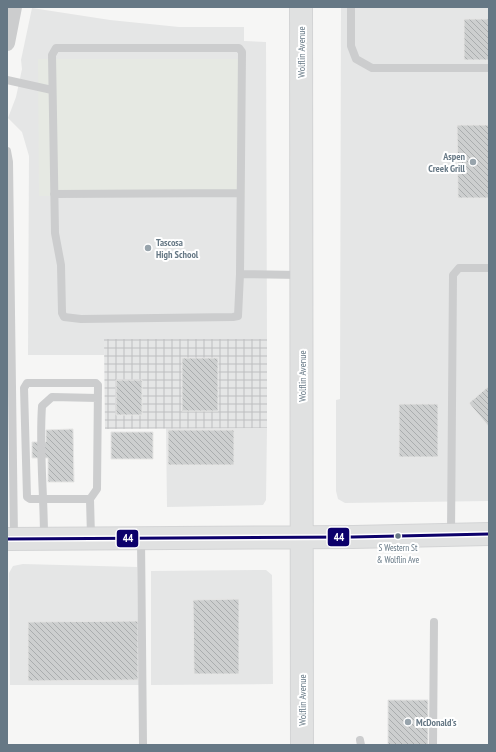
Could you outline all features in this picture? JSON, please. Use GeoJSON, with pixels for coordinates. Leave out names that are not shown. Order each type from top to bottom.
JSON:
{"type":"FeatureCollection","features":[{"type":"Feature","properties":{"kind":"main road","name":"Wolflin Avenue"},"geometry":{"type":"LineString","coordinates":[[301,7],[302,745]]}},
{"type":"Feature","properties":{"kind":"main road"},"geometry":{"type":"LineString","coordinates":[[11,539],[489,534]]}},
{"type":"Feature","properties":{"kind":"street"},"geometry":{"type":"LineString","coordinates":[[7,43],[14,7]]}},
{"type":"Feature","properties":{"kind":"lane"},"geometry":{"type":"LineString","coordinates":[[352,7],[351,46],[356,59],[372,68],[489,68]]}},
{"type":"Feature","properties":{"kind":"lane"},"geometry":{"type":"LineString","coordinates":[[56,48],[239,48],[242,52],[240,311],[238,316],[81,319],[64,317],[62,313],[61,265],[56,241],[52,90],[52,54],[56,48]]}},
{"type":"Feature","properties":{"kind":"lane"},"geometry":{"type":"LineString","coordinates":[[7,80],[52,90]]}},
{"type":"Feature","properties":{"kind":"lane"},"geometry":{"type":"LineString","coordinates":[[7,152],[9,162],[11,539]]}},
{"type":"Feature","properties":{"kind":"lane"},"geometry":{"type":"LineString","coordinates":[[54,194],[240,193]]}},
{"type":"Feature","properties":{"kind":"lane"},"geometry":{"type":"LineString","coordinates":[[451,535],[453,275],[459,268],[489,268]]}},
{"type":"Feature","properties":{"kind":"lane"},"geometry":{"type":"LineString","coordinates":[[240,274],[301,275]]}},
{"type":"Feature","properties":{"kind":"lane"},"geometry":{"type":"LineString","coordinates":[[90,499],[30,499],[27,497],[24,388],[27,383],[96,383],[98,385],[97,489],[90,499],[91,538]]}},
{"type":"Feature","properties":{"kind":"lane"},"geometry":{"type":"LineString","coordinates":[[44,538],[41,458],[42,406],[52,398],[98,398]]}},
{"type":"Feature","properties":{"kind":"lane"},"geometry":{"type":"LineString","coordinates":[[141,538],[144,745]]}},
{"type":"Feature","properties":{"kind":"lane"},"geometry":{"type":"LineString","coordinates":[[433,745],[434,622]]}},
{"type":"Feature","properties":{"kind":"shaded area"},"geometry":{"type":"Polygon","coordinates":[[[341,7],[489,7],[489,501],[345,503],[338,499],[336,491],[336,400],[340,399],[341,7]]]}},
{"type":"Feature","properties":{"kind":"shaded area","name":"Tascosa High School"},"geometry":{"type":"Polygon","coordinates":[[[32,8],[110,20],[179,27],[244,27],[244,41],[266,42],[267,339],[104,339],[104,355],[28,355],[29,156],[22,132],[8,118],[16,97],[22,69],[21,60],[32,8]]]}},
{"type":"Feature","properties":{"kind":"shaded area"},"geometry":{"type":"Polygon","coordinates":[[[38,59],[244,59],[245,196],[39,196],[38,59]]]}},
{"type":"Feature","properties":{"kind":"shaded area"},"geometry":{"type":"Polygon","coordinates":[[[104,339],[267,339],[267,428],[105,429],[104,339]]]}},
{"type":"Feature","properties":{"kind":"shaded area"},"geometry":{"type":"Polygon","coordinates":[[[166,428],[267,428],[266,500],[263,505],[167,507],[166,428]]]}},
{"type":"Feature","properties":{"kind":"shaded area"},"geometry":{"type":"Polygon","coordinates":[[[23,564],[137,567],[139,685],[10,685],[9,573],[13,566],[23,564]]]}},
{"type":"Feature","properties":{"kind":"shaded area"},"geometry":{"type":"Polygon","coordinates":[[[266,570],[272,575],[273,684],[151,685],[151,571],[266,570]]]}},
{"type":"Feature","properties":{"kind":"building"},"geometry":{"type":"Polygon","coordinates":[[[464,19],[489,19],[489,60],[464,60],[464,19]]]}},
{"type":"Feature","properties":{"kind":"building","name":"Aspen Creek Grill"},"geometry":{"type":"Polygon","coordinates":[[[457,125],[489,125],[489,198],[458,198],[457,125]]]}},
{"type":"Feature","properties":{"kind":"building"},"geometry":{"type":"Polygon","coordinates":[[[182,358],[218,358],[218,411],[182,411],[182,358]]]}},
{"type":"Feature","properties":{"kind":"building"},"geometry":{"type":"Polygon","coordinates":[[[116,380],[142,380],[142,415],[116,415],[116,380]]]}},
{"type":"Feature","properties":{"kind":"building"},"geometry":{"type":"Polygon","coordinates":[[[489,386],[489,427],[469,403],[489,386]]]}},
{"type":"Feature","properties":{"kind":"building"},"geometry":{"type":"Polygon","coordinates":[[[399,404],[438,404],[438,457],[399,457],[399,404]]]}},
{"type":"Feature","properties":{"kind":"building"},"geometry":{"type":"Polygon","coordinates":[[[73,429],[74,482],[48,482],[48,458],[32,458],[32,442],[46,442],[46,430],[73,429]]]}},
{"type":"Feature","properties":{"kind":"building"},"geometry":{"type":"Polygon","coordinates":[[[168,430],[234,430],[234,465],[168,465],[168,430]]]}},
{"type":"Feature","properties":{"kind":"building"},"geometry":{"type":"Polygon","coordinates":[[[111,432],[153,432],[153,459],[111,459],[111,432]]]}},
{"type":"Feature","properties":{"kind":"building"},"geometry":{"type":"Polygon","coordinates":[[[239,599],[239,674],[194,674],[193,600],[239,599]]]}},
{"type":"Feature","properties":{"kind":"building"},"geometry":{"type":"Polygon","coordinates":[[[138,621],[138,680],[28,681],[28,622],[138,621]]]}},
{"type":"Feature","properties":{"kind":"building","name":"McDonald's"},"geometry":{"type":"Polygon","coordinates":[[[388,700],[428,700],[428,745],[388,745],[388,700]]]}},
{"type":"Feature","properties":{"kind":"transit line","name":"44"},"geometry":{"type":"LineString","coordinates":[[7,539],[353,537],[489,534]]}},
{"type":"Feature","properties":{"kind":"place","name":"Aspen Creek Grill"},"geometry":{"type":"Point","coordinates":[473,162]}},
{"type":"Feature","properties":{"kind":"place","name":"Tascosa High School"},"geometry":{"type":"Point","coordinates":[148,248]}},
{"type":"Feature","properties":{"kind":"place","name":"S Western St & Wolflin Ave"},"geometry":{"type":"Point","coordinates":[398,536]}},
{"type":"Feature","properties":{"kind":"place","name":"McDonald's"},"geometry":{"type":"Point","coordinates":[408,722]}}]}
